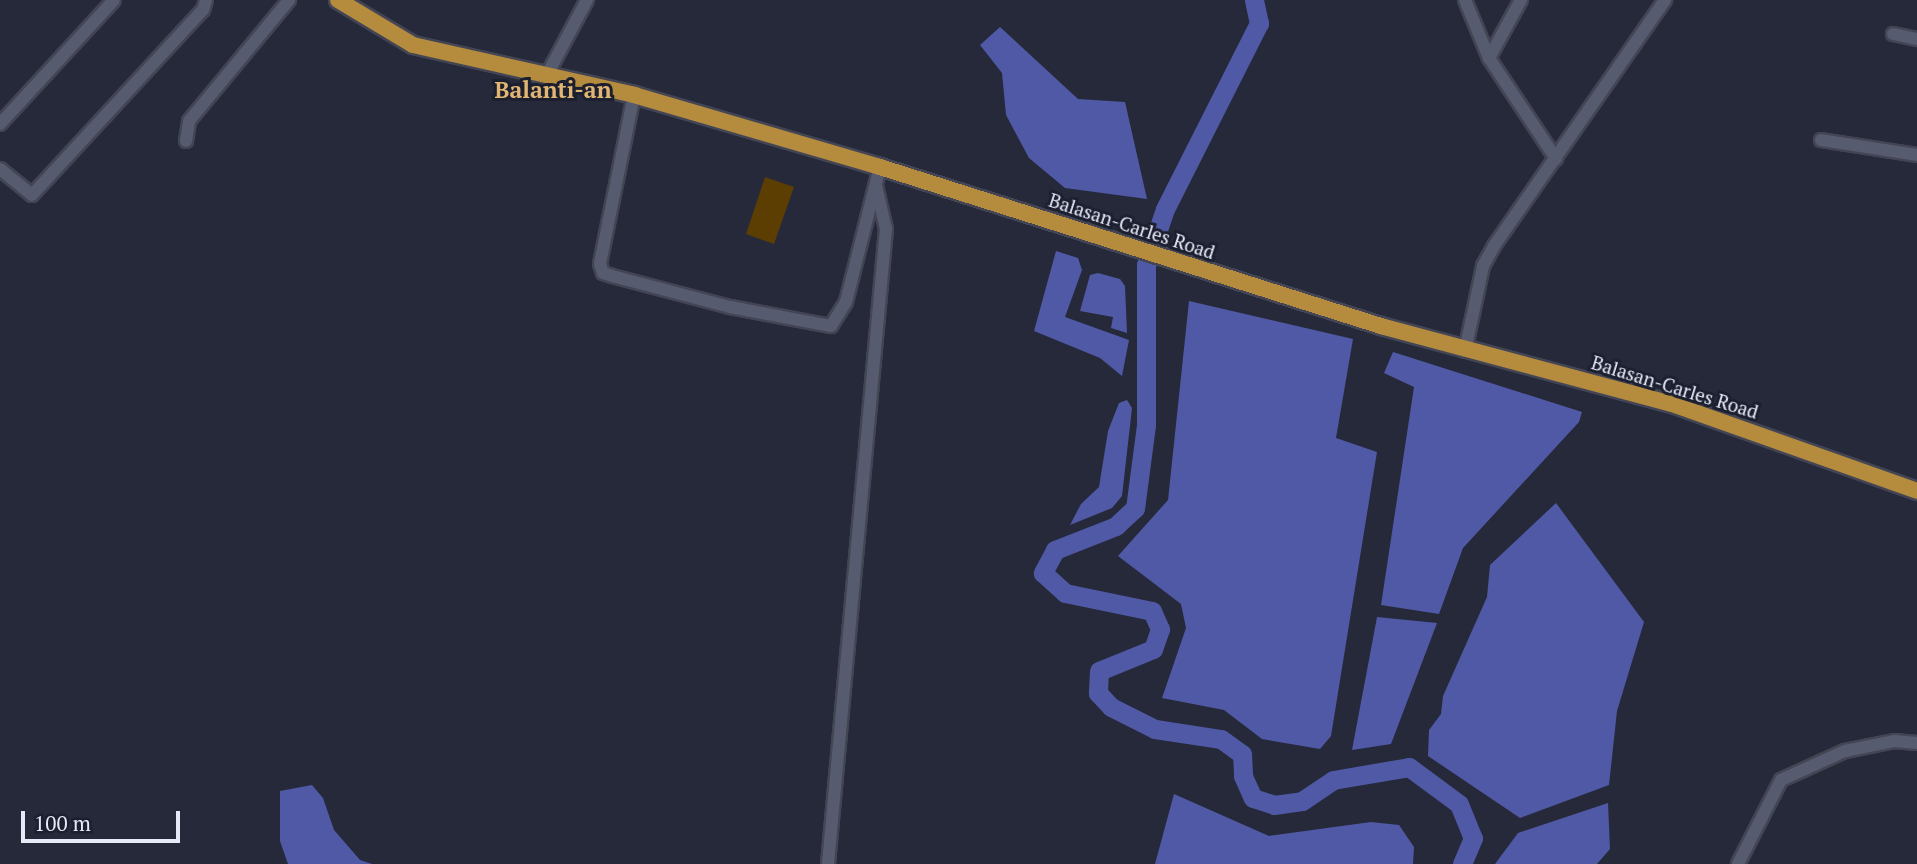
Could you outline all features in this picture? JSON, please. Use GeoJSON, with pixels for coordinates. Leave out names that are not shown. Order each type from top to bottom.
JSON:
{"type":"FeatureCollection","features":[{"type":"Feature","properties":{"kind":"main road","name":"Balasan-Carles Road"},"geometry":{"type":"LineString","coordinates":[[338,0],[413,46],[548,73],[634,95],[880,167],[1134,250],[1465,351],[1669,403],[1917,491]]}},
{"type":"Feature","properties":{"kind":"street"},"geometry":{"type":"LineString","coordinates":[[0,124],[114,0]]}},
{"type":"Feature","properties":{"kind":"street"},"geometry":{"type":"LineString","coordinates":[[0,169],[32,195],[198,15],[206,0]]}},
{"type":"Feature","properties":{"kind":"street"},"geometry":{"type":"LineString","coordinates":[[186,141],[189,121],[289,0]]}},
{"type":"Feature","properties":{"kind":"street"},"geometry":{"type":"LineString","coordinates":[[548,73],[587,0]]}},
{"type":"Feature","properties":{"kind":"street"},"geometry":{"type":"LineString","coordinates":[[1465,0],[1489,58],[1556,159]]}},
{"type":"Feature","properties":{"kind":"street"},"geometry":{"type":"LineString","coordinates":[[1489,58],[1521,0]]}},
{"type":"Feature","properties":{"kind":"street"},"geometry":{"type":"LineString","coordinates":[[1465,351],[1483,266],[1517,208],[1556,159],[1660,2]]}},
{"type":"Feature","properties":{"kind":"street"},"geometry":{"type":"LineString","coordinates":[[1893,34],[1917,39]]}},
{"type":"Feature","properties":{"kind":"street"},"geometry":{"type":"LineString","coordinates":[[634,95],[600,264],[603,273],[730,307],[831,326],[846,302],[880,167]]}},
{"type":"Feature","properties":{"kind":"street"},"geometry":{"type":"LineString","coordinates":[[1821,141],[1917,155]]}},
{"type":"Feature","properties":{"kind":"street"},"geometry":{"type":"LineString","coordinates":[[828,864],[886,229],[876,186]]}},
{"type":"Feature","properties":{"kind":"street"},"geometry":{"type":"LineString","coordinates":[[1738,864],[1781,780],[1845,751],[1894,741],[1917,743]]}},
{"type":"Feature","properties":{"kind":"shaded area"},"geometry":{"type":"Polygon","coordinates":[[[765,177],[794,187],[774,244],[746,234],[765,177]]]}},
{"type":"Feature","properties":{"kind":"water"},"geometry":{"type":"Polygon","coordinates":[[[1000,27],[1078,99],[1125,102],[1147,199],[1065,188],[1029,158],[1006,115],[1002,73],[980,45],[1000,27]]]}},
{"type":"Feature","properties":{"kind":"water"},"geometry":{"type":"Polygon","coordinates":[[[1056,251],[1078,258],[1082,270],[1065,317],[1129,340],[1122,376],[1100,358],[1034,331],[1056,251]]]}},
{"type":"Feature","properties":{"kind":"water"},"geometry":{"type":"Polygon","coordinates":[[[1098,273],[1120,279],[1125,286],[1127,333],[1111,328],[1113,317],[1080,311],[1090,275],[1098,273]]]}},
{"type":"Feature","properties":{"kind":"water"},"geometry":{"type":"Polygon","coordinates":[[[1189,301],[1353,339],[1336,438],[1377,452],[1331,736],[1320,749],[1262,739],[1224,710],[1162,698],[1186,628],[1181,604],[1118,556],[1168,500],[1189,301]]]}},
{"type":"Feature","properties":{"kind":"water"},"geometry":{"type":"Polygon","coordinates":[[[1393,352],[1582,412],[1579,422],[1463,548],[1439,614],[1381,605],[1414,387],[1384,373],[1393,352]]]}},
{"type":"Feature","properties":{"kind":"water"},"geometry":{"type":"Polygon","coordinates":[[[1127,400],[1132,408],[1122,496],[1112,508],[1070,525],[1081,504],[1099,487],[1108,431],[1119,403],[1127,400]]]}},
{"type":"Feature","properties":{"kind":"water"},"geometry":{"type":"Polygon","coordinates":[[[1556,503],[1644,622],[1617,711],[1609,785],[1520,818],[1428,756],[1429,730],[1441,714],[1443,696],[1487,597],[1490,565],[1556,503]]]}},
{"type":"Feature","properties":{"kind":"water"},"geometry":{"type":"Polygon","coordinates":[[[1377,617],[1437,623],[1391,744],[1352,750],[1377,617]]]}},
{"type":"Feature","properties":{"kind":"water"},"geometry":{"type":"Polygon","coordinates":[[[312,785],[323,798],[334,830],[360,860],[372,864],[288,864],[280,841],[280,791],[312,785]]]}},
{"type":"Feature","properties":{"kind":"water"},"geometry":{"type":"Polygon","coordinates":[[[1174,794],[1269,836],[1371,822],[1399,825],[1414,847],[1413,864],[1155,864],[1174,794]]]}},
{"type":"Feature","properties":{"kind":"water"},"geometry":{"type":"Polygon","coordinates":[[[1608,803],[1610,849],[1597,864],[1495,864],[1518,833],[1608,803]]]}},
{"type":"Feature","properties":{"kind":"waterway"},"geometry":{"type":"LineString","coordinates":[[1254,0],[1259,23],[1165,209],[1146,265],[1146,425],[1135,508],[1116,526],[1055,550],[1043,573],[1065,593],[1152,611],[1160,629],[1153,649],[1099,671],[1098,693],[1111,707],[1155,729],[1221,739],[1242,754],[1243,776],[1253,798],[1274,805],[1302,801],[1333,780],[1409,767],[1459,804],[1473,838],[1462,864]]}},
{"type":"Feature","properties":{"kind":"district","name":"Balanti-an"},"geometry":{"type":"Point","coordinates":[553,90]}}]}
